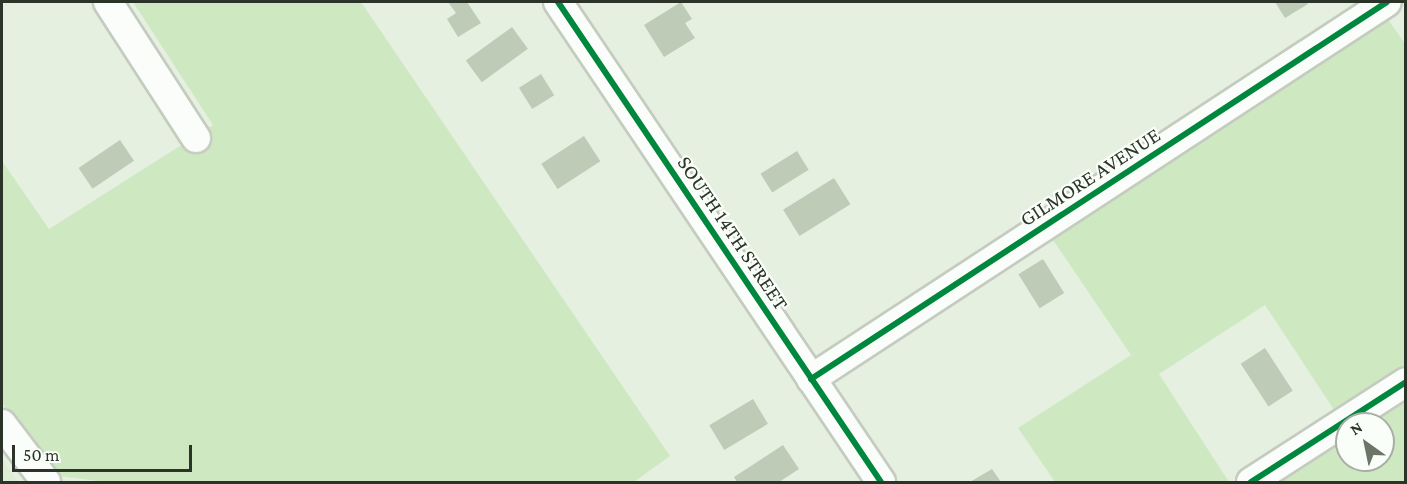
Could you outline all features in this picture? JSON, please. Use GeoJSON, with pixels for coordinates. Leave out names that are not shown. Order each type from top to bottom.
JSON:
{"type":"FeatureCollection","features":[{"type":"Feature","properties":{"kind":"street"},"geometry":{"type":"LineString","coordinates":[[108,2],[196,138]]}},
{"type":"Feature","properties":{"kind":"street","name":"SOUTH 14TH STREET"},"geometry":{"type":"LineString","coordinates":[[558,2],[881,483]]}},
{"type":"Feature","properties":{"kind":"street","name":"GILMORE AVENUE"},"geometry":{"type":"LineString","coordinates":[[811,379],[1387,2]]}},
{"type":"Feature","properties":{"kind":"street"},"geometry":{"type":"LineString","coordinates":[[1251,483],[1406,382]]}},
{"type":"Feature","properties":{"kind":"street"},"geometry":{"type":"LineString","coordinates":[[2,424],[46,483]]}},
{"type":"Feature","properties":{"kind":"shaded area"},"geometry":{"type":"Polygon","coordinates":[[[133,2],[361,2],[670,456],[634,482],[106,482],[58,476],[2,403],[2,161],[49,229],[213,125],[133,2]]]}},
{"type":"Feature","properties":{"kind":"shaded area"},"geometry":{"type":"Polygon","coordinates":[[[1387,18],[1406,45],[1405,482],[1278,482],[1335,443],[1335,472],[1395,472],[1395,412],[1335,412],[1265,305],[1159,374],[1229,482],[1055,482],[1018,428],[1131,355],[1053,240],[1387,18]]]}},
{"type":"Feature","properties":{"kind":"shaded area"},"geometry":{"type":"Polygon","coordinates":[[[2,459],[18,482],[2,482],[2,459]]]}},
{"type":"Feature","properties":{"kind":"building"},"geometry":{"type":"Polygon","coordinates":[[[448,2],[467,2],[481,23],[458,37],[447,19],[456,13],[448,2]]]}},
{"type":"Feature","properties":{"kind":"building"},"geometry":{"type":"Polygon","coordinates":[[[681,2],[692,19],[685,23],[695,38],[664,57],[644,25],[681,2]]]}},
{"type":"Feature","properties":{"kind":"building"},"geometry":{"type":"Polygon","coordinates":[[[1275,2],[1306,2],[1308,4],[1285,18],[1275,2]]]}},
{"type":"Feature","properties":{"kind":"building"},"geometry":{"type":"Polygon","coordinates":[[[512,27],[528,49],[482,82],[466,61],[512,27]]]}},
{"type":"Feature","properties":{"kind":"building"},"geometry":{"type":"Polygon","coordinates":[[[541,74],[554,95],[532,109],[519,88],[541,74]]]}},
{"type":"Feature","properties":{"kind":"building"},"geometry":{"type":"Polygon","coordinates":[[[584,136],[600,161],[558,189],[541,164],[584,136]]]}},
{"type":"Feature","properties":{"kind":"building"},"geometry":{"type":"Polygon","coordinates":[[[120,140],[134,161],[93,189],[79,168],[120,140]]]}},
{"type":"Feature","properties":{"kind":"building"},"geometry":{"type":"Polygon","coordinates":[[[797,151],[809,170],[772,192],[761,174],[797,151]]]}},
{"type":"Feature","properties":{"kind":"building"},"geometry":{"type":"Polygon","coordinates":[[[834,178],[850,204],[800,236],[783,210],[834,178]]]}},
{"type":"Feature","properties":{"kind":"building"},"geometry":{"type":"Polygon","coordinates":[[[1043,259],[1064,293],[1040,308],[1018,274],[1043,259]]]}},
{"type":"Feature","properties":{"kind":"building"},"geometry":{"type":"Polygon","coordinates":[[[1265,348],[1293,391],[1268,407],[1241,364],[1265,348]]]}},
{"type":"Feature","properties":{"kind":"building"},"geometry":{"type":"Polygon","coordinates":[[[753,399],[768,424],[724,450],[709,425],[753,399]]]}},
{"type":"Feature","properties":{"kind":"building"},"geometry":{"type":"Polygon","coordinates":[[[783,445],[799,469],[779,482],[737,482],[734,477],[783,445]]]}},
{"type":"Feature","properties":{"kind":"building"},"geometry":{"type":"Polygon","coordinates":[[[992,469],[1001,482],[970,482],[992,469]]]}},
{"type":"Feature","properties":{"kind":"cycle path"},"geometry":{"type":"LineString","coordinates":[[558,2],[881,482]]}},
{"type":"Feature","properties":{"kind":"cycle path"},"geometry":{"type":"LineString","coordinates":[[811,379],[1387,2]]}},
{"type":"Feature","properties":{"kind":"cycle path"},"geometry":{"type":"LineString","coordinates":[[1251,482],[1406,382]]}}]}
